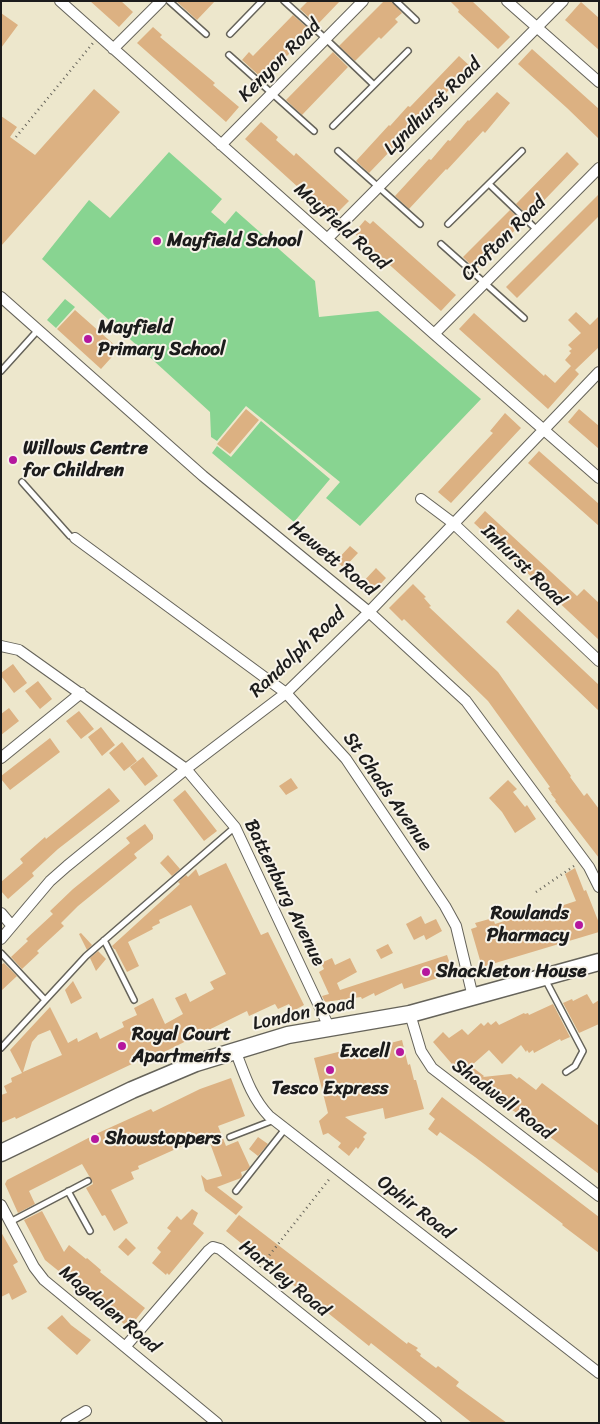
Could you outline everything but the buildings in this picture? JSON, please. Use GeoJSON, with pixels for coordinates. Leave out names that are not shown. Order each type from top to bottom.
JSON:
{"type":"FeatureCollection","features":[{"type":"Feature","properties":{"kind":"main road","name":"London Road"},"geometry":{"type":"LineString","coordinates":[[1,1153],[132,1090],[196,1062],[288,1035],[410,1014],[598,963]]}},
{"type":"Feature","properties":{"kind":"street","name":"Mayfield Road"},"geometry":{"type":"LineString","coordinates":[[60,1],[113,50],[599,478]]}},
{"type":"Feature","properties":{"kind":"street"},"geometry":{"type":"LineString","coordinates":[[113,50],[161,1]]}},
{"type":"Feature","properties":{"kind":"street","name":"Kenyon Road"},"geometry":{"type":"LineString","coordinates":[[222,145],[363,1]]}},
{"type":"Feature","properties":{"kind":"street"},"geometry":{"type":"LineString","coordinates":[[508,1],[599,82]]}},
{"type":"Feature","properties":{"kind":"street","name":"Lyndhurst Road"},"geometry":{"type":"LineString","coordinates":[[328,238],[563,1]]}},
{"type":"Feature","properties":{"kind":"street","name":"Crofton Road"},"geometry":{"type":"LineString","coordinates":[[434,334],[599,168]]}},
{"type":"Feature","properties":{"kind":"street","name":"Hewett Road"},"geometry":{"type":"LineString","coordinates":[[1,297],[203,476],[369,612],[466,701],[598,881]]}},
{"type":"Feature","properties":{"kind":"street","name":"Randolph Road"},"geometry":{"type":"LineString","coordinates":[[1,939],[61,871],[186,769],[286,693],[369,612],[599,372]]}},
{"type":"Feature","properties":{"kind":"street","name":"Inhurst Road"},"geometry":{"type":"LineString","coordinates":[[421,499],[453,523],[599,661]]}},
{"type":"Feature","properties":{"kind":"street","name":"St Chads Avenue"},"geometry":{"type":"LineString","coordinates":[[75,538],[286,693],[346,758],[445,906],[456,926],[473,998]]}},
{"type":"Feature","properties":{"kind":"street","name":"Battenburg Avenue"},"geometry":{"type":"LineString","coordinates":[[1,646],[20,650],[186,769],[235,827],[329,1027]]}},
{"type":"Feature","properties":{"kind":"street"},"geometry":{"type":"LineString","coordinates":[[1,758],[81,693]]}},
{"type":"Feature","properties":{"kind":"street"},"geometry":{"type":"LineString","coordinates":[[1,913],[12,926]]}},
{"type":"Feature","properties":{"kind":"street","name":"Shadwell Road"},"geometry":{"type":"LineString","coordinates":[[410,1014],[421,1051],[432,1068],[599,1196]]}},
{"type":"Feature","properties":{"kind":"street","name":"Ophir Road"},"geometry":{"type":"LineString","coordinates":[[235,1050],[256,1099],[262,1109],[274,1120],[599,1373]]}},
{"type":"Feature","properties":{"kind":"street","name":"Magdalen Road"},"geometry":{"type":"LineString","coordinates":[[1,1205],[34,1267],[44,1280],[217,1423]]}},
{"type":"Feature","properties":{"kind":"street","name":"Hartley Road"},"geometry":{"type":"LineString","coordinates":[[125,1347],[208,1250],[213,1247],[220,1249],[436,1423]]}},
{"type":"Feature","properties":{"kind":"street"},"geometry":{"type":"LineString","coordinates":[[66,1423],[86,1411]]}},
{"type":"Feature","properties":{"kind":"lane"},"geometry":{"type":"LineString","coordinates":[[169,1],[206,34]]}},
{"type":"Feature","properties":{"kind":"lane"},"geometry":{"type":"LineString","coordinates":[[230,34],[262,1]]}},
{"type":"Feature","properties":{"kind":"lane"},"geometry":{"type":"LineString","coordinates":[[284,1],[374,85]]}},
{"type":"Feature","properties":{"kind":"lane"},"geometry":{"type":"LineString","coordinates":[[396,1],[416,20]]}},
{"type":"Feature","properties":{"kind":"lane"},"geometry":{"type":"LineString","coordinates":[[332,126],[408,51]]}},
{"type":"Feature","properties":{"kind":"lane"},"geometry":{"type":"LineString","coordinates":[[229,55],[314,131]]}},
{"type":"Feature","properties":{"kind":"lane"},"geometry":{"type":"LineString","coordinates":[[448,224],[522,151]]}},
{"type":"Feature","properties":{"kind":"lane"},"geometry":{"type":"LineString","coordinates":[[338,152],[420,224]]}},
{"type":"Feature","properties":{"kind":"lane"},"geometry":{"type":"LineString","coordinates":[[490,184],[537,230]]}},
{"type":"Feature","properties":{"kind":"lane"},"geometry":{"type":"LineString","coordinates":[[442,244],[524,318]]}},
{"type":"Feature","properties":{"kind":"lane"},"geometry":{"type":"LineString","coordinates":[[1,371],[38,330]]}},
{"type":"Feature","properties":{"kind":"lane"},"geometry":{"type":"LineString","coordinates":[[22,482],[70,536],[75,538]]}},
{"type":"Feature","properties":{"kind":"lane"},"geometry":{"type":"LineString","coordinates":[[1,1048],[86,956],[235,827]]}},
{"type":"Feature","properties":{"kind":"lane"},"geometry":{"type":"LineString","coordinates":[[104,940],[134,1000]]}},
{"type":"Feature","properties":{"kind":"lane"},"geometry":{"type":"LineString","coordinates":[[1,953],[45,1000]]}},
{"type":"Feature","properties":{"kind":"lane"},"geometry":{"type":"LineString","coordinates":[[544,978],[583,1051],[575,1066],[566,1072]]}},
{"type":"Feature","properties":{"kind":"lane"},"geometry":{"type":"LineString","coordinates":[[230,1137],[274,1120]]}},
{"type":"Feature","properties":{"kind":"lane"},"geometry":{"type":"LineString","coordinates":[[236,1191],[285,1129]]}},
{"type":"Feature","properties":{"kind":"lane"},"geometry":{"type":"LineString","coordinates":[[10,1222],[88,1181]]}},
{"type":"Feature","properties":{"kind":"lane"},"geometry":{"type":"LineString","coordinates":[[68,1191],[90,1231]]}},
{"type":"Feature","properties":{"kind":"path"},"geometry":{"type":"LineString","coordinates":[[16,137],[98,36]]}},
{"type":"Feature","properties":{"kind":"path"},"geometry":{"type":"LineString","coordinates":[[536,892],[584,860]]}},
{"type":"Feature","properties":{"kind":"path"},"geometry":{"type":"LineString","coordinates":[[259,1268],[332,1176]]}},
{"type":"Feature","properties":{"kind":"green space"},"geometry":{"type":"Polygon","coordinates":[[[169,152],[222,199],[211,212],[225,224],[236,211],[315,281],[319,317],[378,311],[481,399],[360,526],[326,498],[340,482],[246,406],[217,441],[211,437],[210,412],[42,259],[89,200],[110,218],[169,152]]]}},
{"type":"Feature","properties":{"kind":"green space"},"geometry":{"type":"Polygon","coordinates":[[[65,299],[75,307],[56,328],[47,320],[65,299]]]}},
{"type":"Feature","properties":{"kind":"green space"},"geometry":{"type":"Polygon","coordinates":[[[261,421],[330,479],[294,522],[212,453],[217,446],[231,457],[261,421]]]}},
{"type":"Feature","properties":{"kind":"place","name":"Mayfield School"},"geometry":{"type":"Point","coordinates":[157,241]}},
{"type":"Feature","properties":{"kind":"place","name":"Mayfield Primary School"},"geometry":{"type":"Point","coordinates":[88,339]}},
{"type":"Feature","properties":{"kind":"place","name":"Willows Centre for Children"},"geometry":{"type":"Point","coordinates":[13,460]}},
{"type":"Feature","properties":{"kind":"place","name":"Rowlands Pharmacy"},"geometry":{"type":"Point","coordinates":[579,925]}},
{"type":"Feature","properties":{"kind":"place","name":"Shackleton House"},"geometry":{"type":"Point","coordinates":[426,972]}},
{"type":"Feature","properties":{"kind":"place","name":"Royal Court Apartments"},"geometry":{"type":"Point","coordinates":[122,1046]}},
{"type":"Feature","properties":{"kind":"place","name":"Excell"},"geometry":{"type":"Point","coordinates":[400,1052]}},
{"type":"Feature","properties":{"kind":"place","name":"Tesco Express"},"geometry":{"type":"Point","coordinates":[330,1070]}},
{"type":"Feature","properties":{"kind":"place","name":"Showstoppers"},"geometry":{"type":"Point","coordinates":[95,1139]}}]}
